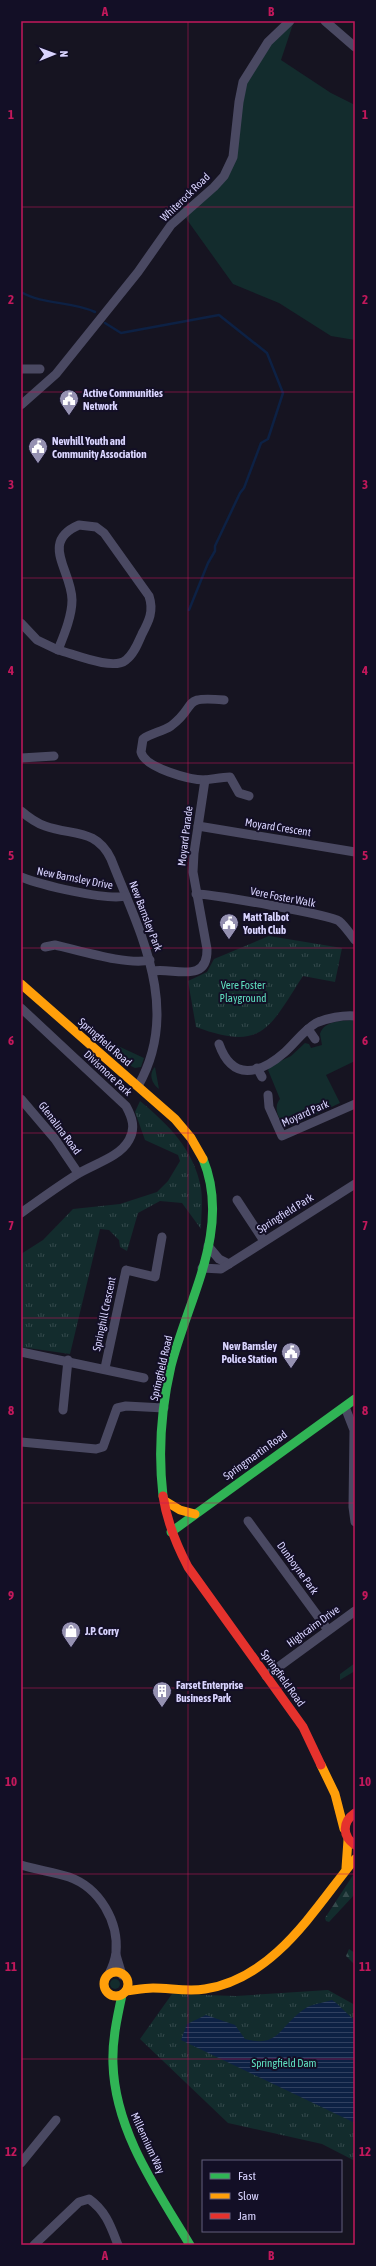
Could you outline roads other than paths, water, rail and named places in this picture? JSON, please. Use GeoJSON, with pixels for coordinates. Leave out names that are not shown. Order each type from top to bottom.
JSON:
{"type":"FeatureCollection","features":[{"type":"Feature","properties":{"kind":"main road","name":"Springfield Road"},"geometry":{"type":"LineString","coordinates":[[21,984],[138,1086],[184,1129],[203,1158],[211,1181],[214,1220],[202,1268],[170,1376],[164,1408],[162,1450],[165,1501],[171,1532],[176,1547],[188,1567],[303,1727],[335,1794],[344,1828],[352,1843]]}},
{"type":"Feature","properties":{"kind":"main road","name":"Springmartin Road"},"geometry":{"type":"LineString","coordinates":[[171,1532],[355,1399]]}},
{"type":"Feature","properties":{"kind":"main road"},"geometry":{"type":"LineString","coordinates":[[165,1501],[180,1510],[195,1514]]}},
{"type":"Feature","properties":{"kind":"main road","name":"Springfield Road"},"geometry":{"type":"LineString","coordinates":[[335,1794],[352,1809]]}},
{"type":"Feature","properties":{"kind":"main road"},"geometry":{"type":"LineString","coordinates":[[344,1828],[352,1809]]}},
{"type":"Feature","properties":{"kind":"main road"},"geometry":{"type":"LineString","coordinates":[[346,1868],[352,1843]]}},
{"type":"Feature","properties":{"kind":"main road"},"geometry":{"type":"LineString","coordinates":[[154,1988],[124,1978],[114,1972],[110,1974],[104,1983],[104,1988],[109,1994],[117,1996],[124,1993],[154,1988],[205,1989],[227,1984],[249,1974],[288,1941],[310,1917],[346,1868],[355,1859]]}},
{"type":"Feature","properties":{"kind":"main road"},"geometry":{"type":"LineString","coordinates":[[124,1978],[124,1993]]}},
{"type":"Feature","properties":{"kind":"main road","name":"Millennium Way"},"geometry":{"type":"LineString","coordinates":[[114,2019],[124,1993]]}},
{"type":"Feature","properties":{"kind":"main road","name":"Millennium Way"},"geometry":{"type":"LineString","coordinates":[[109,1994],[114,2019],[112,2052],[120,2109],[141,2162],[190,2245]]}},
{"type":"Feature","properties":{"kind":"street","name":"Whiterock Road"},"geometry":{"type":"LineString","coordinates":[[21,405],[56,374],[138,272],[171,225],[214,187],[224,176],[233,157],[239,102],[243,82],[268,42],[290,21]]}},
{"type":"Feature","properties":{"kind":"street"},"geometry":{"type":"LineString","coordinates":[[325,21],[355,47]]}},
{"type":"Feature","properties":{"kind":"street"},"geometry":{"type":"LineString","coordinates":[[21,369],[40,369]]}},
{"type":"Feature","properties":{"kind":"street"},"geometry":{"type":"LineString","coordinates":[[21,623],[30,634],[44,644],[58,650],[108,664],[120,664],[132,654],[151,614],[152,605],[149,596],[108,539],[96,527],[79,525],[71,528],[61,539],[59,556],[71,588],[72,600],[58,650]]}},
{"type":"Feature","properties":{"kind":"street"},"geometry":{"type":"LineString","coordinates":[[224,700],[203,698],[194,700],[171,726],[148,736],[142,743],[142,756],[150,764],[204,780],[230,777],[239,793],[249,796]]}},
{"type":"Feature","properties":{"kind":"street"},"geometry":{"type":"LineString","coordinates":[[21,758],[54,756]]}},
{"type":"Feature","properties":{"kind":"street","name":"Moyard Parade"},"geometry":{"type":"LineString","coordinates":[[153,971],[190,973],[204,962],[207,949],[196,894],[193,868],[204,780]]}},
{"type":"Feature","properties":{"kind":"street","name":"New Barnsley Park"},"geometry":{"type":"LineString","coordinates":[[21,810],[44,826],[84,834],[100,842],[107,852],[126,896],[150,960],[158,999],[158,1023],[150,1059],[138,1086]]}},
{"type":"Feature","properties":{"kind":"street","name":"Moyard Crescent"},"geometry":{"type":"LineString","coordinates":[[198,826],[355,852]]}},
{"type":"Feature","properties":{"kind":"street","name":"New Barnsley Drive"},"geometry":{"type":"LineString","coordinates":[[21,877],[101,896],[118,898],[126,896]]}},
{"type":"Feature","properties":{"kind":"street","name":"Vere Foster Walk"},"geometry":{"type":"LineString","coordinates":[[196,894],[207,894],[246,901],[338,920],[355,940]]}},
{"type":"Feature","properties":{"kind":"street"},"geometry":{"type":"LineString","coordinates":[[45,947],[55,945],[125,960],[142,962],[150,960]]}},
{"type":"Feature","properties":{"kind":"street","name":"Divismore Park"},"geometry":{"type":"LineString","coordinates":[[21,1008],[103,1082],[126,1106],[132,1118],[133,1130],[129,1140],[121,1150],[78,1173],[21,1214]]}},
{"type":"Feature","properties":{"kind":"street"},"geometry":{"type":"LineString","coordinates":[[219,1044],[227,1062],[235,1068],[247,1072],[285,1052],[302,1032],[308,1028],[331,1018],[355,1016]]}},
{"type":"Feature","properties":{"kind":"street"},"geometry":{"type":"LineString","coordinates":[[308,1028],[315,1039]]}},
{"type":"Feature","properties":{"kind":"street"},"geometry":{"type":"LineString","coordinates":[[257,1068],[262,1077]]}},
{"type":"Feature","properties":{"kind":"street","name":"Moyard Park"},"geometry":{"type":"LineString","coordinates":[[268,1095],[269,1107],[282,1136],[355,1104]]}},
{"type":"Feature","properties":{"kind":"street","name":"Glenalina Road"},"geometry":{"type":"LineString","coordinates":[[21,1100],[55,1139],[78,1173]]}},
{"type":"Feature","properties":{"kind":"street","name":"Springfield Park"},"geometry":{"type":"LineString","coordinates":[[202,1268],[221,1269],[355,1184]]}},
{"type":"Feature","properties":{"kind":"street"},"geometry":{"type":"LineString","coordinates":[[237,1200],[264,1241]]}},
{"type":"Feature","properties":{"kind":"street","name":"Springhill Crescent"},"geometry":{"type":"LineString","coordinates":[[105,1368],[126,1270],[155,1276],[162,1237]]}},
{"type":"Feature","properties":{"kind":"street"},"geometry":{"type":"LineString","coordinates":[[208,1246],[219,1259],[229,1264]]}},
{"type":"Feature","properties":{"kind":"street"},"geometry":{"type":"LineString","coordinates":[[21,1352],[68,1360],[144,1378]]}},
{"type":"Feature","properties":{"kind":"street"},"geometry":{"type":"LineString","coordinates":[[63,1410],[68,1360]]}},
{"type":"Feature","properties":{"kind":"street"},"geometry":{"type":"LineString","coordinates":[[21,1442],[96,1449],[103,1447],[117,1408],[126,1406],[164,1408]]}},
{"type":"Feature","properties":{"kind":"street"},"geometry":{"type":"LineString","coordinates":[[345,1407],[354,1430],[353,1507],[355,1522]]}},
{"type":"Feature","properties":{"kind":"street","name":"Dunboyne Park"},"geometry":{"type":"LineString","coordinates":[[248,1521],[328,1630]]}},
{"type":"Feature","properties":{"kind":"street","name":"Highcairn Drive"},"geometry":{"type":"LineString","coordinates":[[266,1676],[355,1611]]}},
{"type":"Feature","properties":{"kind":"street"},"geometry":{"type":"LineString","coordinates":[[21,1865],[70,1877],[86,1886],[98,1896],[109,1913],[114,1925],[116,1955],[110,1974]]}},
{"type":"Feature","properties":{"kind":"street"},"geometry":{"type":"LineString","coordinates":[[116,1955],[124,1978]]}},
{"type":"Feature","properties":{"kind":"street"},"geometry":{"type":"LineString","coordinates":[[21,2163],[56,2120]]}},
{"type":"Feature","properties":{"kind":"street"},"geometry":{"type":"LineString","coordinates":[[34,2245],[79,2202],[89,2200],[97,2205],[109,2221],[118,2245]]}},
{"type":"Feature","properties":{"kind":"water","name":"Springfield Dam"},"geometry":{"type":"Polygon","coordinates":[[[332,2000],[355,2020],[355,2123],[181,2040],[187,2024],[206,2015],[235,2025],[245,2039],[265,2041],[278,2034],[295,2016],[306,2008],[332,2000]]]}},
{"type":"Feature","properties":{"kind":"waterway"},"geometry":{"type":"LineString","coordinates":[[21,292],[39,299],[77,306],[95,312]]}},
{"type":"Feature","properties":{"kind":"waterway"},"geometry":{"type":"LineString","coordinates":[[105,323],[121,333],[219,315],[267,353],[283,393],[268,439],[261,443],[244,488],[240,493],[215,546],[215,551],[208,563],[189,610]]}},
{"type":"Feature","properties":{"kind":"place","name":"Active Communities Network"},"geometry":{"type":"Point","coordinates":[69,416]}},
{"type":"Feature","properties":{"kind":"place","name":"Newhill Youth and Community Association"},"geometry":{"type":"Point","coordinates":[38,464]}},
{"type":"Feature","properties":{"kind":"place","name":"Matt Talbot Youth Club"},"geometry":{"type":"Point","coordinates":[229,940]}},
{"type":"Feature","properties":{"kind":"place","name":"New Barnsley Police Station"},"geometry":{"type":"Point","coordinates":[291,1369]}},
{"type":"Feature","properties":{"kind":"place","name":"J.P. Corry"},"geometry":{"type":"Point","coordinates":[71,1648]}},
{"type":"Feature","properties":{"kind":"place","name":"Farset Enterprise Business Park"},"geometry":{"type":"Point","coordinates":[162,1708]}},
{"type":"Feature","properties":{"kind":"park label","name":"Vere Foster Playground"},"geometry":{"type":"Point","coordinates":[243,991]}}]}
